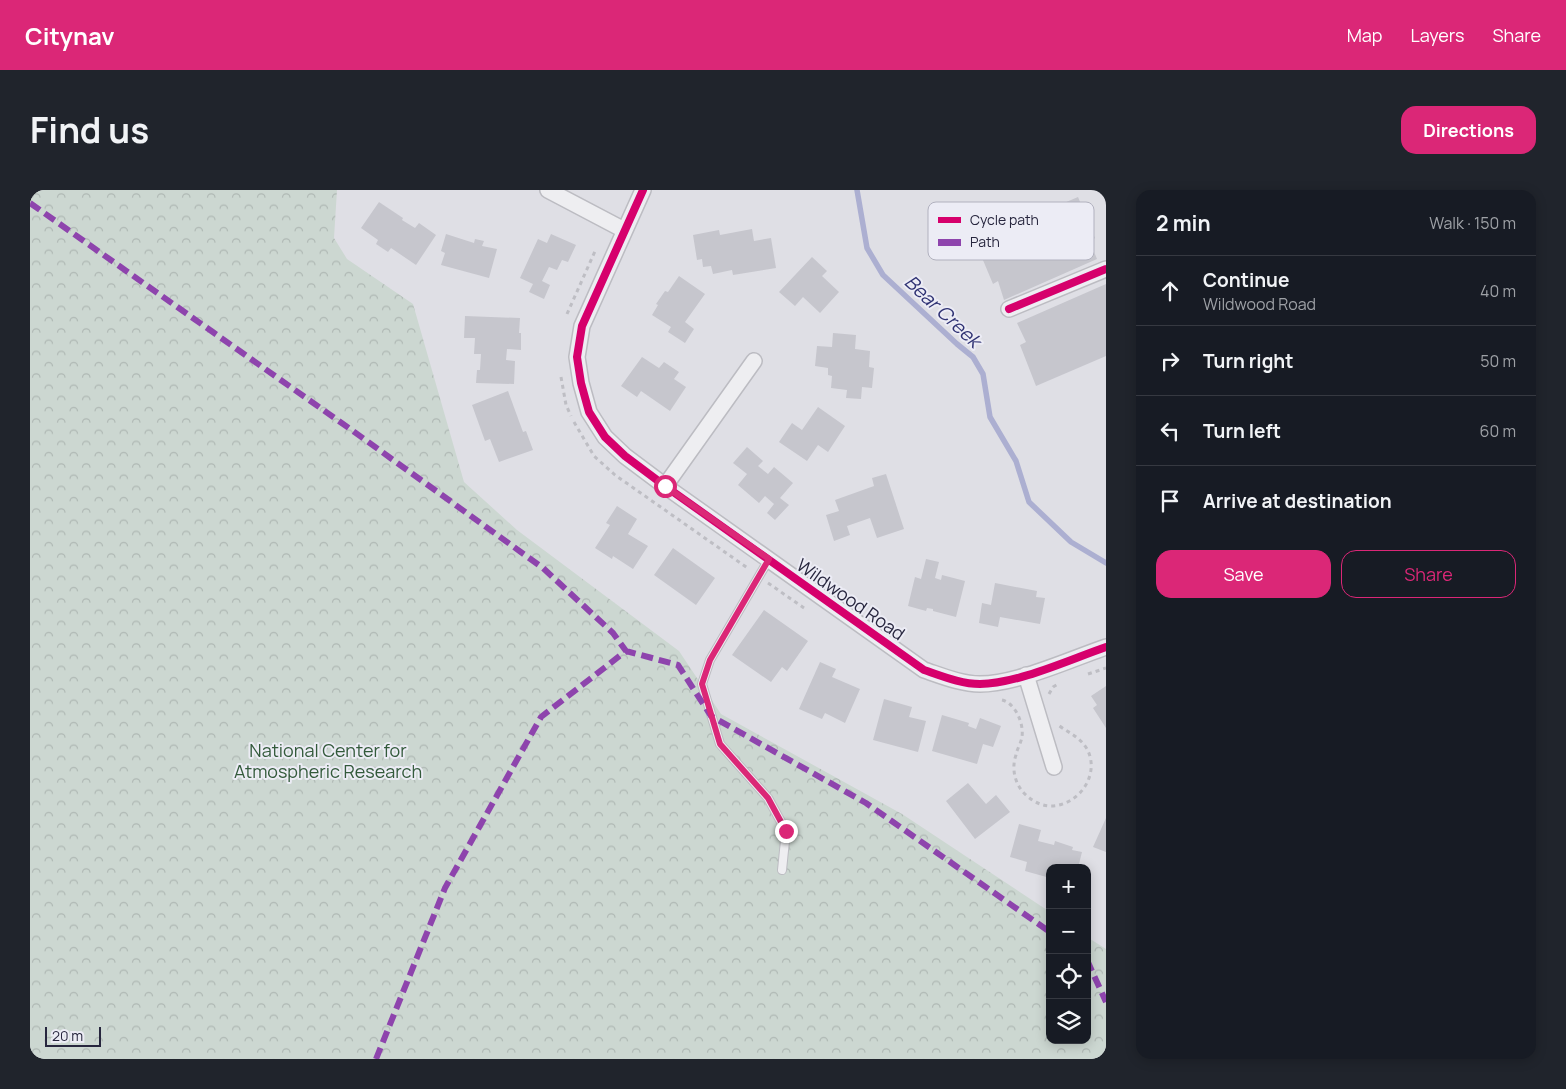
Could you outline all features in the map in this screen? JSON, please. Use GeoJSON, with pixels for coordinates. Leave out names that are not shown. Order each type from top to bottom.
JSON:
{"type":"FeatureCollection","features":[{"type":"Feature","properties":{"kind":"street"},"geometry":{"type":"LineString","coordinates":[[548,190],[624,230]]}},
{"type":"Feature","properties":{"kind":"street","name":"Wildwood Road"},"geometry":{"type":"LineString","coordinates":[[643,190],[582,326],[577,357],[581,383],[589,412],[605,437],[624,456],[924,670],[956,681],[980,684],[1005,681],[1106,646]]}},
{"type":"Feature","properties":{"kind":"street"},"geometry":{"type":"LineString","coordinates":[[1009,309],[1106,270]]}},
{"type":"Feature","properties":{"kind":"street"},"geometry":{"type":"LineString","coordinates":[[665,486],[754,361]]}},
{"type":"Feature","properties":{"kind":"street"},"geometry":{"type":"LineString","coordinates":[[1026,675],[1054,767]]}},
{"type":"Feature","properties":{"kind":"lane"},"geometry":{"type":"LineString","coordinates":[[769,559],[710,660],[702,684],[720,744],[768,798],[786,831],[782,870]]}},
{"type":"Feature","properties":{"kind":"path"},"geometry":{"type":"LineString","coordinates":[[566,316],[596,249]]}},
{"type":"Feature","properties":{"kind":"path"},"geometry":{"type":"LineString","coordinates":[[560,371],[566,405],[594,456],[616,475],[807,610]]}},
{"type":"Feature","properties":{"kind":"path"},"geometry":{"type":"LineString","coordinates":[[1087,674],[1106,668]]}},
{"type":"Feature","properties":{"kind":"path"},"geometry":{"type":"LineString","coordinates":[[1048,698],[1053,687],[1059,683]]}},
{"type":"Feature","properties":{"kind":"path"},"geometry":{"type":"LineString","coordinates":[[1000,699],[1006,701],[1015,709],[1022,727],[1023,734],[1015,757],[1014,776],[1024,794],[1040,804],[1048,806],[1057,806],[1073,800],[1086,786],[1091,770],[1090,755],[1086,748],[1073,734],[1058,725],[1055,720]]}},
{"type":"Feature","properties":{"kind":"green space","name":"National Center for Atmospheric Research"},"geometry":{"type":"Polygon","coordinates":[[[30,190],[337,190],[334,238],[347,259],[413,304],[464,482],[517,530],[679,651],[721,714],[902,814],[1046,909],[1046,1044],[1091,1044],[1091,940],[1106,949],[1106,1059],[30,1059],[30,190]]]}},
{"type":"Feature","properties":{"kind":"building"},"geometry":{"type":"Polygon","coordinates":[[[1078,197],[1080,202],[1066,202],[1078,197]]]}},
{"type":"Feature","properties":{"kind":"building"},"geometry":{"type":"Polygon","coordinates":[[[379,202],[415,228],[419,223],[436,235],[416,265],[391,248],[388,252],[376,244],[378,240],[361,228],[379,202]]]}},
{"type":"Feature","properties":{"kind":"building"},"geometry":{"type":"Polygon","coordinates":[[[752,229],[754,241],[771,238],[776,268],[733,275],[732,270],[713,274],[711,266],[703,267],[702,259],[697,260],[693,235],[719,230],[720,235],[752,229]]]}},
{"type":"Feature","properties":{"kind":"building"},"geometry":{"type":"Polygon","coordinates":[[[446,234],[474,243],[475,239],[484,241],[482,246],[497,249],[489,278],[441,265],[445,253],[441,251],[446,234]]]}},
{"type":"Feature","properties":{"kind":"building"},"geometry":{"type":"Polygon","coordinates":[[[551,234],[576,245],[568,262],[562,260],[557,270],[549,267],[542,281],[550,285],[544,299],[529,292],[533,284],[520,278],[538,239],[547,243],[551,234]]]}},
{"type":"Feature","properties":{"kind":"building"},"geometry":{"type":"Polygon","coordinates":[[[1094,252],[1097,259],[1004,300],[998,281],[993,284],[983,260],[1094,260],[1094,252]]]}},
{"type":"Feature","properties":{"kind":"building"},"geometry":{"type":"Polygon","coordinates":[[[812,257],[827,271],[822,276],[839,292],[820,313],[803,297],[795,306],[779,292],[812,257]]]}},
{"type":"Feature","properties":{"kind":"building"},"geometry":{"type":"Polygon","coordinates":[[[679,276],[705,294],[685,322],[694,329],[685,343],[668,332],[671,327],[652,315],[658,305],[656,304],[665,291],[668,292],[679,276]]]}},
{"type":"Feature","properties":{"kind":"building"},"geometry":{"type":"Polygon","coordinates":[[[1106,284],[1106,356],[1036,386],[1020,345],[1026,342],[1017,323],[1106,284]]]}},
{"type":"Feature","properties":{"kind":"building"},"geometry":{"type":"Polygon","coordinates":[[[465,316],[520,318],[521,350],[507,349],[506,360],[515,361],[514,384],[476,383],[477,370],[480,370],[481,354],[474,354],[475,338],[464,338],[465,316]]]}},
{"type":"Feature","properties":{"kind":"building"},"geometry":{"type":"Polygon","coordinates":[[[833,333],[856,335],[855,349],[870,351],[869,367],[874,368],[872,388],[862,387],[861,399],[846,398],[847,390],[831,388],[832,376],[828,375],[828,368],[815,366],[817,346],[832,347],[833,333]]]}},
{"type":"Feature","properties":{"kind":"building"},"geometry":{"type":"Polygon","coordinates":[[[642,357],[659,368],[664,362],[679,372],[674,379],[686,387],[670,411],[641,391],[637,397],[621,386],[642,357]]]}},
{"type":"Feature","properties":{"kind":"building"},"geometry":{"type":"Polygon","coordinates":[[[508,391],[523,432],[526,431],[533,450],[499,462],[490,439],[485,441],[472,405],[508,391]]]}},
{"type":"Feature","properties":{"kind":"building"},"geometry":{"type":"Polygon","coordinates":[[[818,407],[845,426],[828,452],[818,445],[807,461],[779,442],[792,423],[802,430],[818,407]]]}},
{"type":"Feature","properties":{"kind":"building"},"geometry":{"type":"Polygon","coordinates":[[[747,447],[763,461],[758,466],[768,474],[774,467],[793,483],[780,498],[789,505],[775,520],[767,513],[774,504],[765,496],[759,503],[738,485],[747,474],[733,463],[747,447]]]}},
{"type":"Feature","properties":{"kind":"building"},"geometry":{"type":"Polygon","coordinates":[[[886,474],[904,529],[877,538],[870,518],[847,526],[850,535],[834,541],[826,515],[839,511],[835,500],[874,486],[872,478],[886,474]]]}},
{"type":"Feature","properties":{"kind":"building"},"geometry":{"type":"Polygon","coordinates":[[[617,506],[637,519],[628,534],[648,546],[633,569],[613,556],[612,559],[595,548],[610,525],[606,523],[617,506]]]}},
{"type":"Feature","properties":{"kind":"building"},"geometry":{"type":"Polygon","coordinates":[[[673,548],[715,578],[696,605],[654,575],[673,548]]]}},
{"type":"Feature","properties":{"kind":"building"},"geometry":{"type":"Polygon","coordinates":[[[926,559],[939,562],[935,578],[941,580],[942,575],[965,581],[956,617],[933,611],[933,609],[927,608],[926,611],[908,606],[915,577],[921,579],[926,559]]]}},
{"type":"Feature","properties":{"kind":"building"},"geometry":{"type":"Polygon","coordinates":[[[995,583],[1037,591],[1036,597],[1045,598],[1040,624],[1000,617],[998,627],[979,623],[982,603],[991,605],[995,583]]]}},
{"type":"Feature","properties":{"kind":"building"},"geometry":{"type":"Polygon","coordinates":[[[764,610],[808,641],[787,671],[782,667],[771,682],[732,655],[764,610]]]}},
{"type":"Feature","properties":{"kind":"building"},"geometry":{"type":"Polygon","coordinates":[[[820,662],[836,669],[832,677],[860,689],[845,723],[825,713],[822,719],[799,709],[820,662]]]}},
{"type":"Feature","properties":{"kind":"building"},"geometry":{"type":"Polygon","coordinates":[[[1106,686],[1106,728],[1093,708],[1097,705],[1091,696],[1106,686]]]}},
{"type":"Feature","properties":{"kind":"building"},"geometry":{"type":"Polygon","coordinates":[[[884,699],[912,707],[909,717],[926,721],[918,752],[873,740],[884,699]]]}},
{"type":"Feature","properties":{"kind":"building"},"geometry":{"type":"Polygon","coordinates":[[[942,715],[969,723],[968,726],[976,729],[980,718],[1001,726],[993,747],[983,744],[977,764],[932,751],[942,715]]]}},
{"type":"Feature","properties":{"kind":"building"},"geometry":{"type":"Polygon","coordinates":[[[968,783],[986,804],[996,795],[1010,812],[975,839],[946,801],[968,783]]]}},
{"type":"Feature","properties":{"kind":"building"},"geometry":{"type":"Polygon","coordinates":[[[1106,818],[1106,852],[1093,847],[1106,818]]]}},
{"type":"Feature","properties":{"kind":"building"},"geometry":{"type":"Polygon","coordinates":[[[1019,824],[1041,830],[1038,841],[1054,845],[1055,841],[1073,847],[1072,850],[1082,852],[1079,864],[1046,864],[1046,877],[1025,871],[1027,862],[1010,857],[1019,824]]]}},
{"type":"Feature","properties":{"kind":"waterway","name":"Bear Creek"},"geometry":{"type":"LineString","coordinates":[[857,190],[867,248],[883,275],[973,357],[983,374],[990,417],[1016,461],[1029,502],[1071,542],[1106,563]]}},
{"type":"Feature","properties":{"kind":"marked path"},"geometry":{"type":"LineString","coordinates":[[30,203],[543,568],[613,633],[626,651]]}},
{"type":"Feature","properties":{"kind":"marked path"},"geometry":{"type":"LineString","coordinates":[[376,1059],[445,888],[541,717],[626,651],[678,665],[711,716],[866,803],[1046,929]]}},
{"type":"Feature","properties":{"kind":"marked path"},"geometry":{"type":"LineString","coordinates":[[1091,969],[1106,1002]]}},
{"type":"Feature","properties":{"kind":"cycle path"},"geometry":{"type":"LineString","coordinates":[[643,190],[582,326],[577,357],[581,383],[589,412],[605,437],[625,456],[665,486],[924,670],[966,683],[995,683],[1061,664],[1106,647]]}},
{"type":"Feature","properties":{"kind":"cycle path"},"geometry":{"type":"LineString","coordinates":[[1009,309],[1106,269]]}},
{"type":"Feature","properties":{"kind":"route"},"geometry":{"type":"LineString","coordinates":[[665,486],[769,559],[710,660],[702,684],[720,744],[768,798],[786,831]]}}]}
